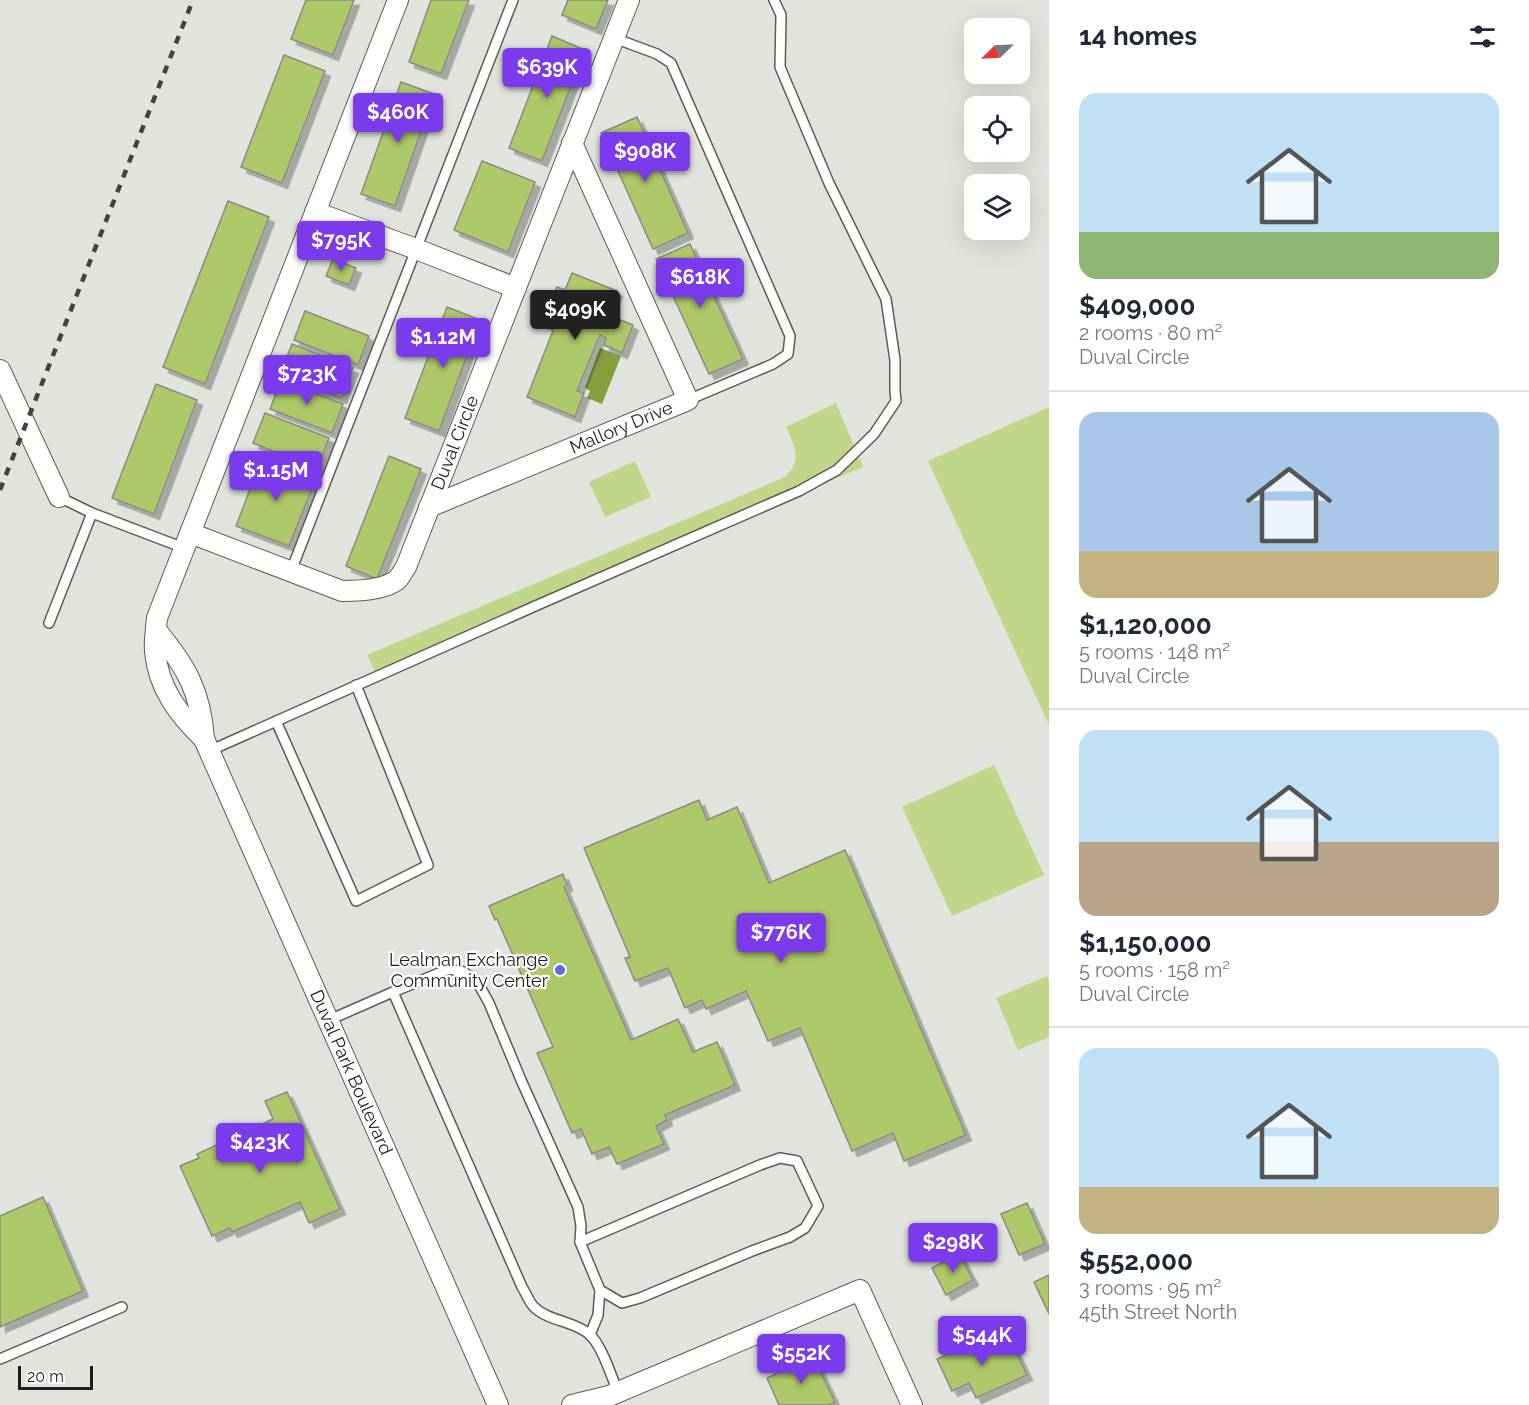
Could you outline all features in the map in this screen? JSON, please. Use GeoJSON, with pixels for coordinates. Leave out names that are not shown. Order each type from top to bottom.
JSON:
{"type":"FeatureCollection","features":[{"type":"Feature","properties":{"kind":"street"},"geometry":{"type":"LineString","coordinates":[[156,624],[398,0]]}},
{"type":"Feature","properties":{"kind":"street","name":"Duval Circle"},"geometry":{"type":"LineString","coordinates":[[187,541],[291,571],[342,591],[380,587],[397,580],[406,567],[629,0]]}},
{"type":"Feature","properties":{"kind":"street","name":"Mallory Drive"},"geometry":{"type":"LineString","coordinates":[[429,507],[688,400],[572,143]]}},
{"type":"Feature","properties":{"kind":"street"},"geometry":{"type":"LineString","coordinates":[[315,212],[516,288]]}},
{"type":"Feature","properties":{"kind":"street"},"geometry":{"type":"LineString","coordinates":[[0,370],[58,496]]}},
{"type":"Feature","properties":{"kind":"street","name":"Duval Park Boulevard"},"geometry":{"type":"LineString","coordinates":[[156,624],[155,650],[158,669],[167,693],[186,722],[207,745]]}},
{"type":"Feature","properties":{"kind":"street","name":"Duval Park Boulevard"},"geometry":{"type":"LineString","coordinates":[[156,624],[190,678],[202,715],[207,745],[498,1405]]}},
{"type":"Feature","properties":{"kind":"street"},"geometry":{"type":"LineString","coordinates":[[572,1405],[614,1398],[860,1290],[912,1405]]}},
{"type":"Feature","properties":{"kind":"lane"},"geometry":{"type":"LineString","coordinates":[[291,571],[513,0]]}},
{"type":"Feature","properties":{"kind":"lane"},"geometry":{"type":"LineString","coordinates":[[207,745],[276,721],[799,491],[837,470],[874,434],[896,401],[895,360],[886,299],[829,183],[780,67],[781,15],[774,0]]}},
{"type":"Feature","properties":{"kind":"lane"},"geometry":{"type":"LineString","coordinates":[[614,38],[657,54],[670,63],[790,336],[788,354],[773,364],[688,400]]}},
{"type":"Feature","properties":{"kind":"lane"},"geometry":{"type":"LineString","coordinates":[[58,496],[92,513],[187,541]]}},
{"type":"Feature","properties":{"kind":"lane"},"geometry":{"type":"LineString","coordinates":[[49,623],[92,513]]}},
{"type":"Feature","properties":{"kind":"lane"},"geometry":{"type":"LineString","coordinates":[[276,721],[356,901],[428,865],[356,685]]}},
{"type":"Feature","properties":{"kind":"lane"},"geometry":{"type":"LineString","coordinates":[[329,1020],[449,969],[464,972],[479,985],[489,1003],[578,1207],[581,1226],[579,1242],[600,1290],[598,1315],[590,1335]]}},
{"type":"Feature","properties":{"kind":"lane"},"geometry":{"type":"LineString","coordinates":[[393,992],[522,1287],[535,1307],[553,1318],[579,1327],[590,1335],[597,1344],[614,1398]]}},
{"type":"Feature","properties":{"kind":"lane"},"geometry":{"type":"LineString","coordinates":[[579,1242],[780,1158],[797,1161],[818,1206],[805,1228],[790,1237],[640,1298],[622,1303],[600,1290]]}},
{"type":"Feature","properties":{"kind":"lane"},"geometry":{"type":"LineString","coordinates":[[0,1359],[122,1306]]}},
{"type":"Feature","properties":{"kind":"shaded area"},"geometry":{"type":"Polygon","coordinates":[[[600,348],[621,356],[602,404],[587,398],[590,391],[585,388],[600,348]]]}},
{"type":"Feature","properties":{"kind":"shaded area"},"geometry":{"type":"Polygon","coordinates":[[[836,403],[863,467],[377,676],[367,655],[785,477],[796,458],[786,427],[836,403]]]}},
{"type":"Feature","properties":{"kind":"shaded area"},"geometry":{"type":"Polygon","coordinates":[[[1049,407],[1049,725],[928,461],[1049,407]]]}},
{"type":"Feature","properties":{"kind":"shaded area"},"geometry":{"type":"Polygon","coordinates":[[[635,461],[651,497],[605,517],[589,482],[635,461]]]}},
{"type":"Feature","properties":{"kind":"shaded area"},"geometry":{"type":"Polygon","coordinates":[[[994,765],[1044,875],[952,916],[902,807],[994,765]]]}},
{"type":"Feature","properties":{"kind":"shaded area"},"geometry":{"type":"Polygon","coordinates":[[[1047,976],[1049,981],[1049,1037],[1018,1050],[996,998],[1047,976]]]}},
{"type":"Feature","properties":{"kind":"building"},"geometry":{"type":"Polygon","coordinates":[[[306,0],[354,0],[333,55],[291,39],[306,0]]]}},
{"type":"Feature","properties":{"kind":"building"},"geometry":{"type":"Polygon","coordinates":[[[431,0],[469,0],[441,74],[409,62],[431,0]]]}},
{"type":"Feature","properties":{"kind":"building"},"geometry":{"type":"Polygon","coordinates":[[[568,0],[608,0],[596,29],[562,15],[568,0]]]}},
{"type":"Feature","properties":{"kind":"building"},"geometry":{"type":"Polygon","coordinates":[[[552,36],[585,50],[542,161],[509,148],[552,36]]]}},
{"type":"Feature","properties":{"kind":"building"},"geometry":{"type":"Polygon","coordinates":[[[284,55],[325,71],[282,183],[241,167],[284,55]]]}},
{"type":"Feature","properties":{"kind":"building"},"geometry":{"type":"Polygon","coordinates":[[[401,82],[434,94],[395,206],[361,194],[401,82]]]}},
{"type":"Feature","properties":{"kind":"building"},"geometry":{"type":"Polygon","coordinates":[[[637,117],[688,233],[653,249],[601,133],[637,117]]]}},
{"type":"Feature","properties":{"kind":"building"},"geometry":{"type":"Polygon","coordinates":[[[482,161],[535,182],[508,252],[454,230],[482,161]]]}},
{"type":"Feature","properties":{"kind":"building"},"geometry":{"type":"Polygon","coordinates":[[[228,201],[269,217],[205,384],[163,367],[228,201]]]}},
{"type":"Feature","properties":{"kind":"building"},"geometry":{"type":"Polygon","coordinates":[[[690,244],[743,359],[709,374],[656,259],[690,244]]]}},
{"type":"Feature","properties":{"kind":"building"},"geometry":{"type":"Polygon","coordinates":[[[333,259],[356,268],[349,285],[326,276],[333,259]]]}},
{"type":"Feature","properties":{"kind":"building"},"geometry":{"type":"Polygon","coordinates":[[[572,273],[617,291],[608,315],[633,325],[622,353],[604,345],[606,338],[600,335],[577,391],[584,393],[575,417],[527,397],[554,328],[542,323],[557,287],[565,290],[572,273]]]}},
{"type":"Feature","properties":{"kind":"building"},"geometry":{"type":"Polygon","coordinates":[[[447,307],[480,320],[439,431],[405,418],[447,307]]]}},
{"type":"Feature","properties":{"kind":"building"},"geometry":{"type":"Polygon","coordinates":[[[305,311],[369,336],[358,365],[294,340],[305,311]]]}},
{"type":"Feature","properties":{"kind":"building"},"geometry":{"type":"Polygon","coordinates":[[[292,344],[353,368],[341,398],[280,374],[292,344]]]}},
{"type":"Feature","properties":{"kind":"building"},"geometry":{"type":"Polygon","coordinates":[[[281,380],[343,404],[332,433],[270,409],[281,380]]]}},
{"type":"Feature","properties":{"kind":"building"},"geometry":{"type":"Polygon","coordinates":[[[156,384],[197,400],[154,514],[112,498],[156,384]]]}},
{"type":"Feature","properties":{"kind":"building"},"geometry":{"type":"Polygon","coordinates":[[[265,413],[329,438],[317,469],[253,443],[265,413]]]}},
{"type":"Feature","properties":{"kind":"building"},"geometry":{"type":"Polygon","coordinates":[[[389,456],[421,469],[377,579],[346,566],[389,456]]]}},
{"type":"Feature","properties":{"kind":"building"},"geometry":{"type":"Polygon","coordinates":[[[262,458],[316,479],[289,546],[236,526],[262,458]]]}},
{"type":"Feature","properties":{"kind":"building"},"geometry":{"type":"Polygon","coordinates":[[[699,800],[707,820],[737,807],[769,883],[845,850],[966,1135],[904,1161],[893,1133],[852,1151],[800,1028],[768,1041],[746,991],[706,1009],[702,1000],[685,1008],[668,968],[635,981],[625,958],[630,957],[584,848],[699,800]]]}},
{"type":"Feature","properties":{"kind":"building","name":"Lealman Exchange Community Center"},"geometry":{"type":"Polygon","coordinates":[[[563,874],[567,885],[564,887],[631,1040],[678,1019],[693,1052],[717,1042],[735,1085],[665,1115],[667,1120],[656,1126],[664,1144],[617,1164],[609,1147],[592,1154],[581,1129],[572,1133],[537,1053],[553,1047],[497,919],[495,920],[489,906],[563,874]]]}},
{"type":"Feature","properties":{"kind":"building"},"geometry":{"type":"Polygon","coordinates":[[[287,1092],[340,1209],[309,1223],[300,1202],[232,1232],[230,1228],[212,1236],[180,1166],[199,1158],[197,1154],[273,1119],[265,1101],[287,1092]]]}},
{"type":"Feature","properties":{"kind":"building"},"geometry":{"type":"Polygon","coordinates":[[[43,1197],[83,1291],[0,1327],[0,1216],[43,1197]]]}},
{"type":"Feature","properties":{"kind":"building"},"geometry":{"type":"Polygon","coordinates":[[[1027,1203],[1045,1244],[1019,1255],[1001,1214],[1027,1203]]]}},
{"type":"Feature","properties":{"kind":"building"},"geometry":{"type":"Polygon","coordinates":[[[959,1253],[973,1280],[946,1295],[932,1268],[959,1253]]]}},
{"type":"Feature","properties":{"kind":"building"},"geometry":{"type":"Polygon","coordinates":[[[1049,1275],[1049,1314],[1034,1282],[1049,1275]]]}},
{"type":"Feature","properties":{"kind":"building"},"geometry":{"type":"Polygon","coordinates":[[[988,1335],[995,1351],[1012,1343],[1027,1375],[976,1398],[969,1383],[952,1391],[937,1359],[988,1335]]]}},
{"type":"Feature","properties":{"kind":"building"},"geometry":{"type":"Polygon","coordinates":[[[813,1356],[835,1402],[829,1405],[779,1405],[767,1378],[813,1356]]]}},
{"type":"Feature","properties":{"kind":"railway"},"geometry":{"type":"LineString","coordinates":[[0,490],[193,0]]}},
{"type":"Feature","properties":{"kind":"place","name":"Lealman Exchange Community Center"},"geometry":{"type":"Point","coordinates":[560,970]}}]}
